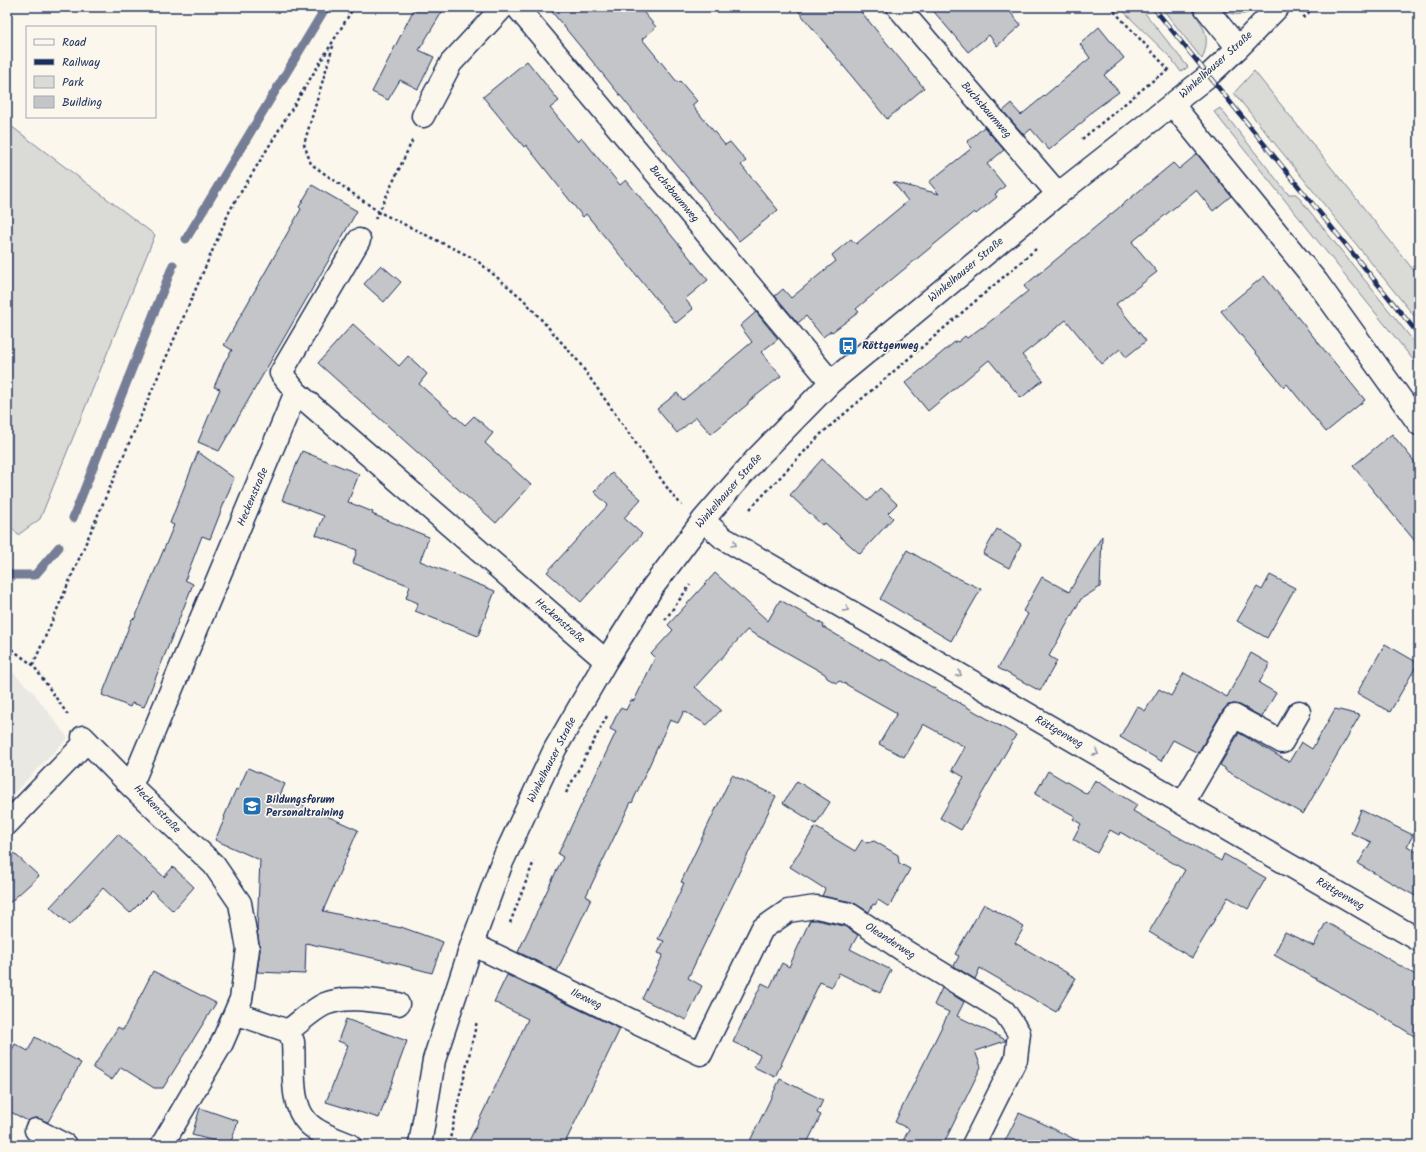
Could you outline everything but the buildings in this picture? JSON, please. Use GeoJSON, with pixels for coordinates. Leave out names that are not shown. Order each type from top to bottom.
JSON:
{"type":"FeatureCollection","features":[{"type":"Feature","properties":{"kind":"street"},"geometry":{"type":"LineString","coordinates":[[423,116],[451,63],[503,7]]}},
{"type":"Feature","properties":{"kind":"street","name":"Buchsbaumweg"},"geometry":{"type":"LineString","coordinates":[[517,7],[831,382]]}},
{"type":"Feature","properties":{"kind":"street","name":"Buchsbaumweg"},"geometry":{"type":"LineString","coordinates":[[898,7],[1058,194]]}},
{"type":"Feature","properties":{"kind":"street"},"geometry":{"type":"LineString","coordinates":[[1205,7],[1238,48]]}},
{"type":"Feature","properties":{"kind":"street","name":"Winkelhauser Straße"},"geometry":{"type":"LineString","coordinates":[[420,1145],[434,1060],[472,944],[502,862],[555,749],[606,661],[652,588],[703,520],[756,459],[831,382],[1058,194],[1208,76],[1278,7]]}},
{"type":"Feature","properties":{"kind":"street"},"geometry":{"type":"LineString","coordinates":[[1180,98],[1317,282],[1419,424]]}},
{"type":"Feature","properties":{"kind":"street","name":"Heckenstraße"},"geometry":{"type":"LineString","coordinates":[[359,240],[281,374],[296,392],[606,661]]}},
{"type":"Feature","properties":{"kind":"street","name":"Heckenstraße"},"geometry":{"type":"LineString","coordinates":[[162,1145],[222,1043],[241,999],[248,949],[240,903],[214,865],[131,786],[296,392]]}},
{"type":"Feature","properties":{"kind":"street","name":"Röttgenweg"},"geometry":{"type":"LineString","coordinates":[[703,520],[723,538],[1419,940]]}},
{"type":"Feature","properties":{"kind":"street"},"geometry":{"type":"LineString","coordinates":[[1183,804],[1234,716],[1282,742],[1299,712]]}},
{"type":"Feature","properties":{"kind":"street"},"geometry":{"type":"LineString","coordinates":[[7,824],[85,739],[131,786]]}},
{"type":"Feature","properties":{"kind":"street","name":"Oleanderweg"},"geometry":{"type":"LineString","coordinates":[[701,1054],[762,929],[788,911],[816,908],[849,914],[903,950],[1004,1011],[1019,1033],[1016,1059],[974,1145]]}},
{"type":"Feature","properties":{"kind":"street","name":"Ilexweg"},"geometry":{"type":"LineString","coordinates":[[472,944],[701,1054]]}},
{"type":"Feature","properties":{"kind":"street"},"geometry":{"type":"LineString","coordinates":[[288,1031],[320,1007],[333,1002],[361,1000],[398,1004]]}},
{"type":"Feature","properties":{"kind":"street"},"geometry":{"type":"LineString","coordinates":[[235,1013],[288,1031],[293,1042],[295,1092],[299,1110],[308,1123],[319,1131],[350,1145]]}},
{"type":"Feature","properties":{"kind":"street"},"geometry":{"type":"LineString","coordinates":[[36,1130],[65,1145]]}},
{"type":"Feature","properties":{"kind":"path"},"geometry":{"type":"LineString","coordinates":[[33,664],[230,210],[354,7]]}},
{"type":"Feature","properties":{"kind":"path"},"geometry":{"type":"LineString","coordinates":[[1110,7],[1163,64],[1180,98]]}},
{"type":"Feature","properties":{"kind":"path"},"geometry":{"type":"LineString","coordinates":[[1299,22],[1314,7]]}},
{"type":"Feature","properties":{"kind":"path"},"geometry":{"type":"LineString","coordinates":[[334,41],[304,144],[311,164],[379,212],[475,259],[524,299],[578,361],[673,496],[684,507],[703,520]]}},
{"type":"Feature","properties":{"kind":"path"},"geometry":{"type":"LineString","coordinates":[[359,240],[379,212],[423,116]]}},
{"type":"Feature","properties":{"kind":"path"},"geometry":{"type":"LineString","coordinates":[[723,538],[822,433],[1042,244]]}},
{"type":"Feature","properties":{"kind":"path"},"geometry":{"type":"LineString","coordinates":[[661,626],[692,582]]}},
{"type":"Feature","properties":{"kind":"path"},"geometry":{"type":"LineString","coordinates":[[7,646],[33,664],[85,739]]}},
{"type":"Feature","properties":{"kind":"path"},"geometry":{"type":"LineString","coordinates":[[563,797],[608,713]]}},
{"type":"Feature","properties":{"kind":"path"},"geometry":{"type":"LineString","coordinates":[[497,956],[536,854]]}},
{"type":"Feature","properties":{"kind":"path"},"geometry":{"type":"LineString","coordinates":[[448,1145],[477,1018]]}},
{"type":"Feature","properties":{"kind":"shaded area"},"geometry":{"type":"Polygon","coordinates":[[[7,667],[33,692],[68,738],[7,800],[7,667]]]}},
{"type":"Feature","properties":{"kind":"green space"},"geometry":{"type":"Polygon","coordinates":[[[1119,7],[1140,7],[1188,67],[1181,72],[1171,58],[1119,7]]]}},
{"type":"Feature","properties":{"kind":"green space"},"geometry":{"type":"Polygon","coordinates":[[[1161,7],[1190,7],[1199,19],[1205,31],[1206,44],[1202,59],[1161,7]]]}},
{"type":"Feature","properties":{"kind":"green space"},"geometry":{"type":"Polygon","coordinates":[[[1220,7],[1258,7],[1249,13],[1233,14],[1228,13],[1220,7]]]}},
{"type":"Feature","properties":{"kind":"green space"},"geometry":{"type":"Polygon","coordinates":[[[1254,71],[1419,277],[1419,322],[1234,93],[1254,71]]]}},
{"type":"Feature","properties":{"kind":"green space"},"geometry":{"type":"Polygon","coordinates":[[[1220,108],[1288,194],[1296,194],[1419,348],[1419,367],[1214,112],[1220,108]]]}},
{"type":"Feature","properties":{"kind":"green space"},"geometry":{"type":"Polygon","coordinates":[[[7,123],[155,235],[40,519],[18,535],[7,522],[7,123]]]}},
{"type":"Feature","properties":{"kind":"waterway"},"geometry":{"type":"LineString","coordinates":[[186,239],[326,7]]}},
{"type":"Feature","properties":{"kind":"waterway"},"geometry":{"type":"LineString","coordinates":[[73,518],[173,265]]}},
{"type":"Feature","properties":{"kind":"waterway"},"geometry":{"type":"LineString","coordinates":[[7,572],[10,575],[35,575],[59,547]]}},
{"type":"Feature","properties":{"kind":"railway"},"geometry":{"type":"LineString","coordinates":[[1153,7],[1419,335]]}},
{"type":"Feature","properties":{"kind":"place","name":"Röttgenweg"},"geometry":{"type":"Point","coordinates":[848,346]}},
{"type":"Feature","properties":{"kind":"place","name":"Bildungsforum Personaltraining"},"geometry":{"type":"Point","coordinates":[252,806]}}]}
